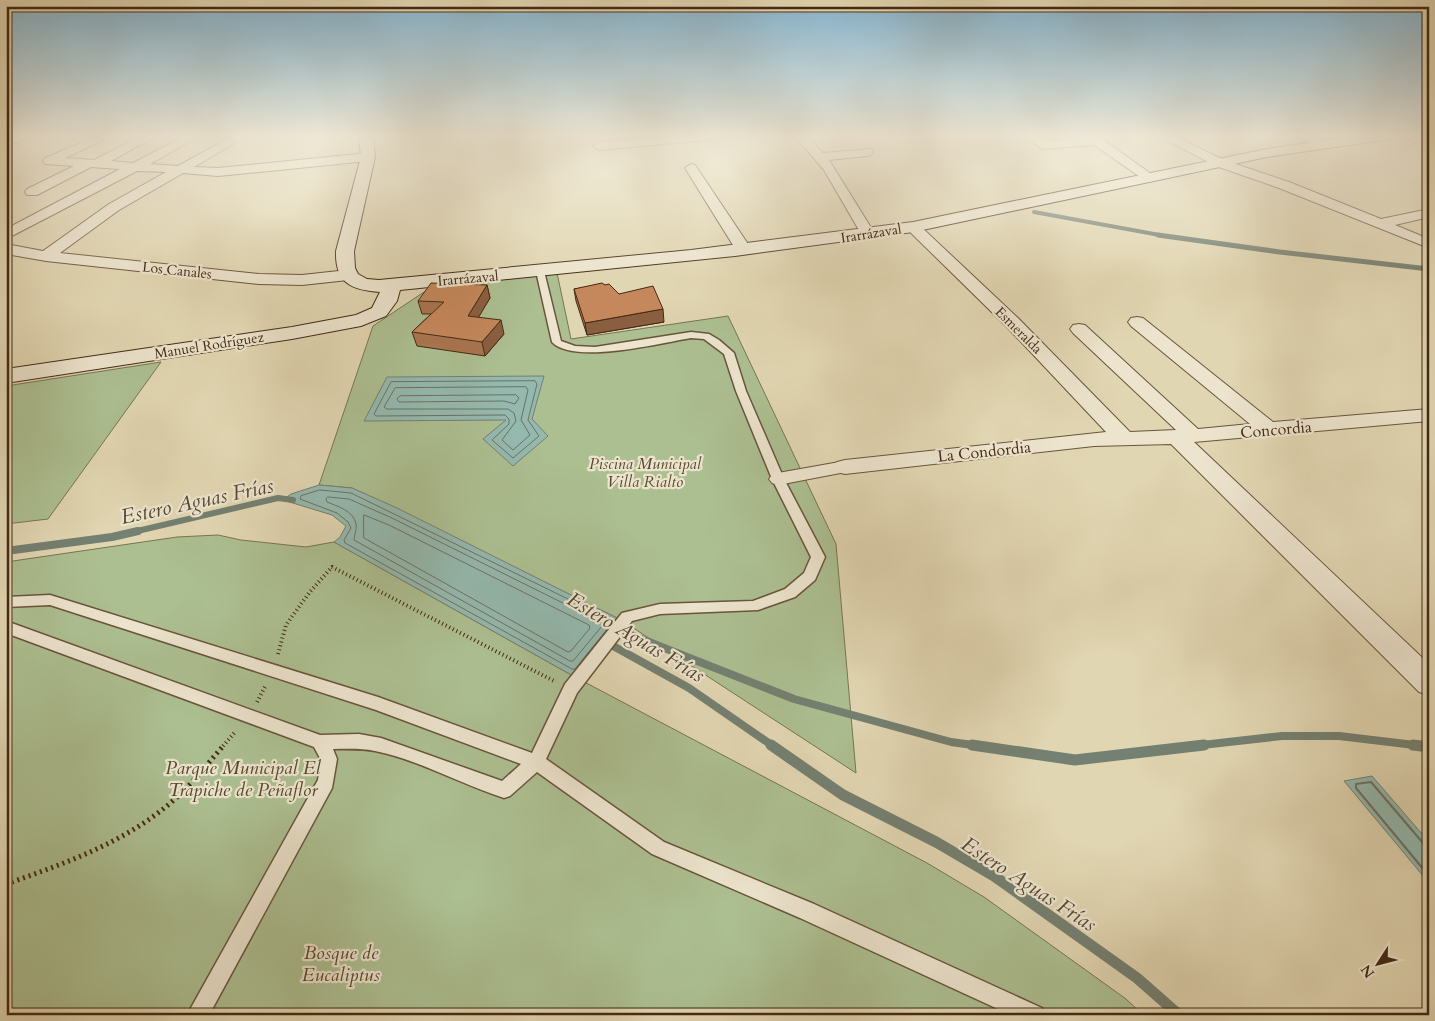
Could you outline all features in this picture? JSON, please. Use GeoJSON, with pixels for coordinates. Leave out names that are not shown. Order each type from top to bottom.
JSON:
{"type":"FeatureCollection","features":[{"type":"Feature","properties":{"kind":"main road"},"geometry":{"type":"LineString","coordinates":[[348,275],[344,262],[345,251],[362,183]]}},
{"type":"Feature","properties":{"kind":"main road","name":"Irarrázaval"},"geometry":{"type":"LineString","coordinates":[[348,275],[353,281],[364,285],[392,285],[744,250],[913,227],[1129,183]]}},
{"type":"Feature","properties":{"kind":"main road","name":"Manuel Rodríguez"},"geometry":{"type":"LineString","coordinates":[[6,376],[361,320],[379,312],[387,301],[392,285]]}},
{"type":"Feature","properties":{"kind":"street"},"geometry":{"type":"LineString","coordinates":[[32,192],[52,183]]}},
{"type":"Feature","properties":{"kind":"street"},"geometry":{"type":"LineString","coordinates":[[6,234],[106,183]]}},
{"type":"Feature","properties":{"kind":"street"},"geometry":{"type":"LineString","coordinates":[[46,256],[114,207],[156,183]]}},
{"type":"Feature","properties":{"kind":"street"},"geometry":{"type":"LineString","coordinates":[[700,183],[744,250]]}},
{"type":"Feature","properties":{"kind":"street"},"geometry":{"type":"LineString","coordinates":[[838,183],[868,234]]}},
{"type":"Feature","properties":{"kind":"street"},"geometry":{"type":"LineString","coordinates":[[1277,183],[1429,244]]}},
{"type":"Feature","properties":{"kind":"street"},"geometry":{"type":"LineString","coordinates":[[1380,224],[1429,214]]}},
{"type":"Feature","properties":{"kind":"street","name":"Esmeralda"},"geometry":{"type":"LineString","coordinates":[[913,227],[1012,322],[1122,437]]}},
{"type":"Feature","properties":{"kind":"street","name":"Los Canales"},"geometry":{"type":"LineString","coordinates":[[6,250],[259,279],[302,280],[348,275]]}},
{"type":"Feature","properties":{"kind":"street"},"geometry":{"type":"LineString","coordinates":[[1137,322],[1269,429]]}},
{"type":"Feature","properties":{"kind":"street"},"geometry":{"type":"LineString","coordinates":[[1079,329],[1429,683]]}},
{"type":"Feature","properties":{"kind":"street","name":"Concordia"},"geometry":{"type":"LineString","coordinates":[[1122,437],[1185,436],[1429,415]]}},
{"type":"Feature","properties":{"kind":"street","name":"La Condordia"},"geometry":{"type":"LineString","coordinates":[[845,467],[1122,437]]}},
{"type":"Feature","properties":{"kind":"street"},"geometry":{"type":"LineString","coordinates":[[778,479],[845,467]]}},
{"type":"Feature","properties":{"kind":"lane"},"geometry":{"type":"LineString","coordinates":[[6,627],[320,742],[356,741],[380,744],[478,783],[504,790],[536,762],[571,689],[627,617],[660,609],[753,606],[790,593],[810,576],[818,556],[778,479],[741,391],[729,353],[706,336],[691,335],[595,350],[579,350],[563,346],[557,342],[540,271]]}},
{"type":"Feature","properties":{"kind":"lane"},"geometry":{"type":"LineString","coordinates":[[6,602],[50,600],[378,704],[536,762],[658,848],[807,911],[1035,1015]]}},
{"type":"Feature","properties":{"kind":"lane"},"geometry":{"type":"LineString","coordinates":[[197,1015],[326,782],[329,759],[320,742]]}},
{"type":"Feature","properties":{"kind":"path"},"geometry":{"type":"LineString","coordinates":[[6,884],[71,861],[125,836],[175,799],[250,716],[273,671],[286,625],[332,567],[571,689]]}},
{"type":"Feature","properties":{"kind":"green space","name":"Piscina Municipal Villa Rialto"},"geometry":{"type":"Polygon","coordinates":[[[557,273],[571,339],[728,316],[836,544],[856,773],[621,620],[352,488],[319,485],[373,326],[433,286],[557,273]]]}},
{"type":"Feature","properties":{"kind":"green space"},"geometry":{"type":"Polygon","coordinates":[[[161,362],[48,519],[6,524],[6,386],[161,362]]]}},
{"type":"Feature","properties":{"kind":"green space","name":"Parque Municipal El Trapiche de Peñaflor"},"geometry":{"type":"Polygon","coordinates":[[[218,535],[241,540],[306,547],[334,542],[575,677],[927,863],[984,897],[1126,999],[1143,1015],[6,1015],[6,562],[177,537],[218,535]]]}},
{"type":"Feature","properties":{"kind":"water"},"geometry":{"type":"Polygon","coordinates":[[[544,376],[532,419],[548,436],[513,466],[483,439],[506,420],[364,421],[387,377],[544,376]]]}},
{"type":"Feature","properties":{"kind":"water"},"geometry":{"type":"Polygon","coordinates":[[[319,485],[352,488],[397,508],[621,620],[575,677],[334,542],[340,537],[346,526],[332,515],[283,500],[291,494],[319,485]]]}},
{"type":"Feature","properties":{"kind":"water"},"geometry":{"type":"Polygon","coordinates":[[[1372,776],[1429,842],[1429,883],[1344,781],[1372,776]]]}},
{"type":"Feature","properties":{"kind":"building"},"geometry":{"type":"Polygon","coordinates":[[[431,283],[487,285],[468,316],[501,320],[482,342],[412,332],[444,302],[418,301],[431,283]]]}},
{"type":"Feature","properties":{"kind":"building"},"geometry":{"type":"Polygon","coordinates":[[[602,283],[605,285],[609,284],[619,294],[653,286],[663,309],[585,323],[574,289],[602,283]]]}},
{"type":"Feature","properties":{"kind":"waterway"},"geometry":{"type":"LineString","coordinates":[[1034,212],[1164,236]]}},
{"type":"Feature","properties":{"kind":"waterway"},"geometry":{"type":"LineString","coordinates":[[1158,235],[1164,236]]}},
{"type":"Feature","properties":{"kind":"waterway"},"geometry":{"type":"LineString","coordinates":[[1164,236],[1280,252],[1429,269]]}},
{"type":"Feature","properties":{"kind":"waterway","name":"Estero Aguas Frías"},"geometry":{"type":"LineString","coordinates":[[133,532],[278,498],[293,500]]}},
{"type":"Feature","properties":{"kind":"waterway","name":"Estero Aguas Frías"},"geometry":{"type":"LineString","coordinates":[[6,551],[112,537],[138,531]]}},
{"type":"Feature","properties":{"kind":"waterway"},"geometry":{"type":"LineString","coordinates":[[616,629],[794,699],[951,742],[980,746]]}},
{"type":"Feature","properties":{"kind":"waterway","name":"Estero Aguas Frías"},"geometry":{"type":"LineString","coordinates":[[606,642],[689,688],[773,746]]}},
{"type":"Feature","properties":{"kind":"waterway"},"geometry":{"type":"LineString","coordinates":[[1193,746],[1282,736],[1339,736],[1423,746]]}},
{"type":"Feature","properties":{"kind":"waterway","name":"Estero Aguas Frías"},"geometry":{"type":"LineString","coordinates":[[771,745],[843,795],[936,842],[994,876],[1137,978],[1179,1015]]}},
{"type":"Feature","properties":{"kind":"waterway"},"geometry":{"type":"LineString","coordinates":[[972,745],[1075,760],[1204,745]]}},
{"type":"Feature","properties":{"kind":"waterway"},"geometry":{"type":"LineString","coordinates":[[1413,745],[1429,747]]}},
{"type":"Feature","properties":{"kind":"park label","name":"Bosque de Eucaliptus"},"geometry":{"type":"Point","coordinates":[341,963]}}]}
